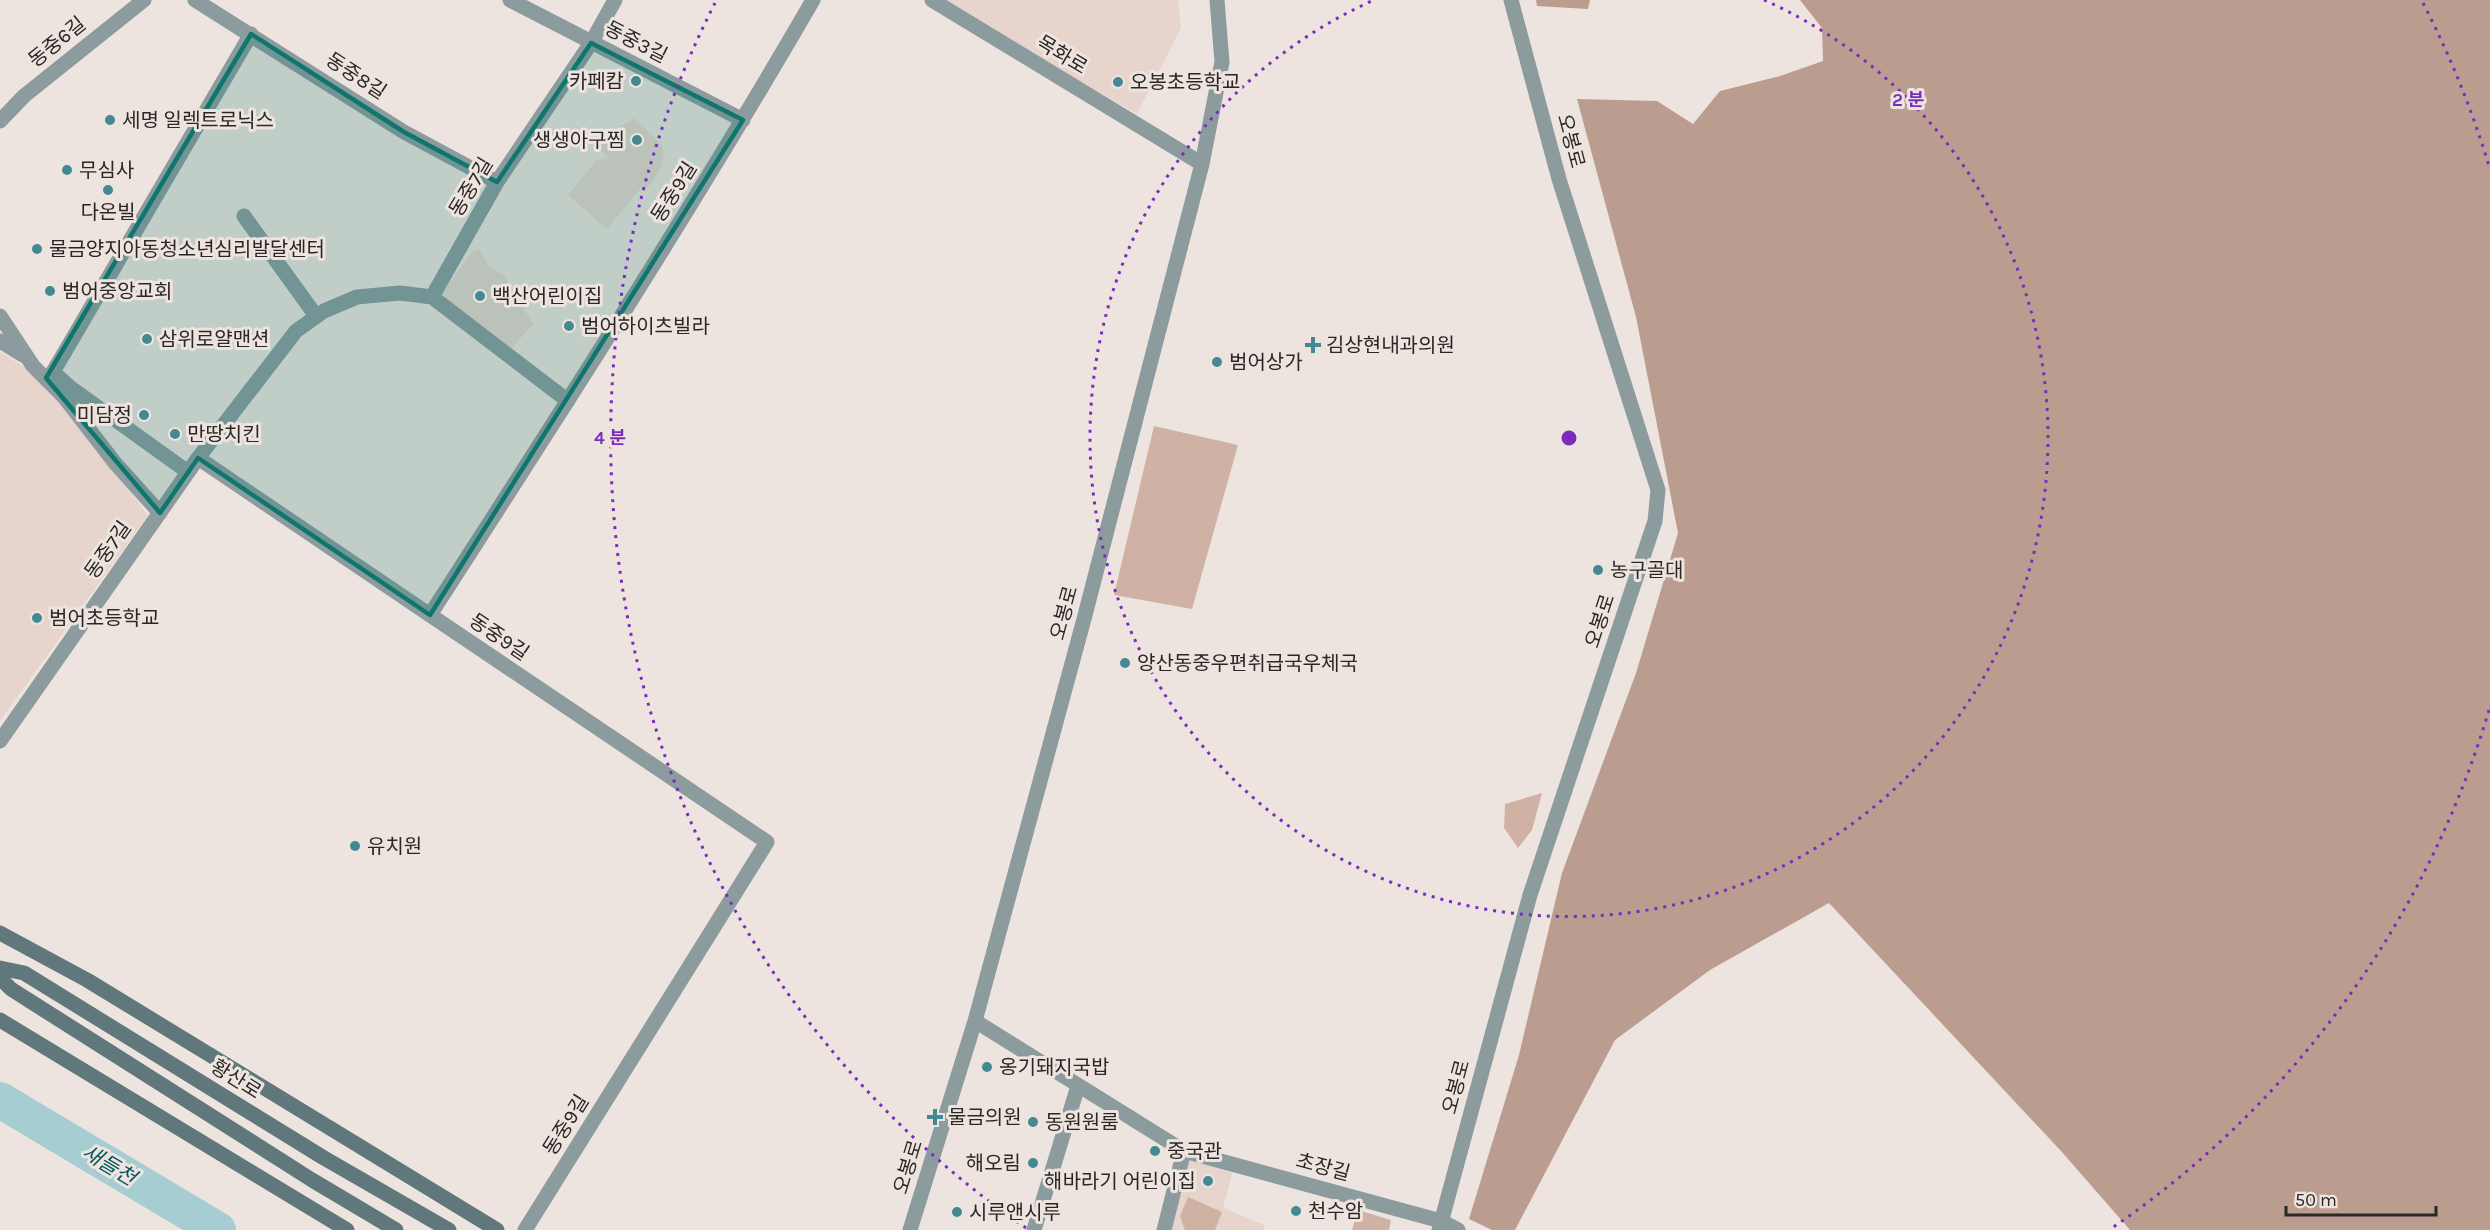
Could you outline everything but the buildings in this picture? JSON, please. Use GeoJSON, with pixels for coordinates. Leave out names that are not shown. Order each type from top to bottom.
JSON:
{"type":"FeatureCollection","features":[{"type":"Feature","properties":{"kind":"main road"},"geometry":{"type":"LineString","coordinates":[[0,933],[87,980],[497,1230]]}},
{"type":"Feature","properties":{"kind":"main road","name":"황산로"},"geometry":{"type":"LineString","coordinates":[[0,968],[24,973],[324,1158],[449,1230]]}},
{"type":"Feature","properties":{"kind":"main road"},"geometry":{"type":"LineString","coordinates":[[0,978],[11,989],[272,1155],[396,1230]]}},
{"type":"Feature","properties":{"kind":"main road"},"geometry":{"type":"LineString","coordinates":[[0,1020],[346,1230]]}},
{"type":"Feature","properties":{"kind":"street","name":"동중6길"},"geometry":{"type":"LineString","coordinates":[[0,121],[24,96],[144,0]]}},
{"type":"Feature","properties":{"kind":"street","name":"동중8길"},"geometry":{"type":"LineString","coordinates":[[195,0],[404,132],[497,182]]}},
{"type":"Feature","properties":{"kind":"street","name":"동중3길"},"geometry":{"type":"LineString","coordinates":[[510,0],[743,120]]}},
{"type":"Feature","properties":{"kind":"street","name":"동중7길"},"geometry":{"type":"LineString","coordinates":[[0,741],[198,458],[296,331],[316,316],[357,297],[400,293],[432,297],[497,182],[591,43],[615,0]]}},
{"type":"Feature","properties":{"kind":"street","name":"동중9길"},"geometry":{"type":"LineString","coordinates":[[525,1230],[767,842],[430,615],[568,401],[743,120],[813,0]]}},
{"type":"Feature","properties":{"kind":"street","name":"목화로"},"geometry":{"type":"LineString","coordinates":[[932,0],[1202,164]]}},
{"type":"Feature","properties":{"kind":"street","name":"오봉로"},"geometry":{"type":"LineString","coordinates":[[910,1230],[975,1021],[1084,620],[1202,164],[1222,62],[1217,0]]}},
{"type":"Feature","properties":{"kind":"street","name":"오봉로"},"geometry":{"type":"LineString","coordinates":[[1440,1226],[1530,895],[1655,521],[1658,504],[1658,490],[1559,179],[1511,0]]}},
{"type":"Feature","properties":{"kind":"street"},"geometry":{"type":"LineString","coordinates":[[49,375],[251,34]]}},
{"type":"Feature","properties":{"kind":"street"},"geometry":{"type":"LineString","coordinates":[[244,216],[316,316]]}},
{"type":"Feature","properties":{"kind":"street"},"geometry":{"type":"LineString","coordinates":[[432,297],[568,401]]}},
{"type":"Feature","properties":{"kind":"street"},"geometry":{"type":"LineString","coordinates":[[0,316],[27,358]]}},
{"type":"Feature","properties":{"kind":"street"},"geometry":{"type":"LineString","coordinates":[[0,341],[188,472]]}},
{"type":"Feature","properties":{"kind":"street"},"geometry":{"type":"LineString","coordinates":[[49,375],[116,463],[159,513]]}},
{"type":"Feature","properties":{"kind":"street"},"geometry":{"type":"LineString","coordinates":[[198,458],[430,615]]}},
{"type":"Feature","properties":{"kind":"street","name":"초장길"},"geometry":{"type":"LineString","coordinates":[[975,1021],[1184,1151],[1458,1230]]}},
{"type":"Feature","properties":{"kind":"street"},"geometry":{"type":"LineString","coordinates":[[1034,1230],[1078,1086]]}},
{"type":"Feature","properties":{"kind":"street"},"geometry":{"type":"LineString","coordinates":[[1164,1230],[1184,1151]]}},
{"type":"Feature","properties":{"kind":"highlighted area"},"geometry":{"type":"Polygon","coordinates":[[[251,34],[404,132],[497,182],[591,43],[743,120],[430,615],[198,458],[160,513],[46,378],[251,34]]]}},
{"type":"Feature","properties":{"kind":"shaded area","name":"오봉초등학교"},"geometry":{"type":"Polygon","coordinates":[[[947,0],[1178,0],[1181,28],[1137,114],[1027,51],[947,0]]]}},
{"type":"Feature","properties":{"kind":"shaded area"},"geometry":{"type":"Polygon","coordinates":[[[1536,0],[1590,0],[1588,9],[1537,6],[1536,0]]]}},
{"type":"Feature","properties":{"kind":"shaded area"},"geometry":{"type":"Polygon","coordinates":[[[1800,0],[2490,0],[2490,1230],[2130,1230],[2061,1151],[1829,903],[1710,970],[1615,1040],[1515,1230],[1492,1230],[1469,1219],[1519,1055],[1562,873],[1636,673],[1678,533],[1636,317],[1577,99],[1657,101],[1693,124],[1720,91],[1780,76],[1823,61],[1822,28],[1800,0]]]}},
{"type":"Feature","properties":{"kind":"shaded area"},"geometry":{"type":"Polygon","coordinates":[[[634,118],[661,144],[664,155],[661,168],[650,185],[644,189],[641,188],[607,229],[568,195],[596,161],[609,158],[594,144],[593,138],[602,138],[634,118]]]}},
{"type":"Feature","properties":{"kind":"shaded area","name":"백산어린이집"},"geometry":{"type":"Polygon","coordinates":[[[479,249],[488,265],[504,275],[533,324],[512,348],[445,300],[443,292],[471,253],[479,249]]]}},
{"type":"Feature","properties":{"kind":"shaded area","name":"범어초등학교"},"geometry":{"type":"Polygon","coordinates":[[[0,352],[28,369],[58,398],[148,515],[0,721],[0,352]]]}},
{"type":"Feature","properties":{"kind":"shaded area"},"geometry":{"type":"Polygon","coordinates":[[[1154,426],[1238,445],[1192,609],[1114,595],[1154,426]]]}},
{"type":"Feature","properties":{"kind":"shaded area"},"geometry":{"type":"Polygon","coordinates":[[[1542,793],[1532,830],[1518,848],[1504,828],[1505,804],[1542,793]]]}},
{"type":"Feature","properties":{"kind":"shaded area"},"geometry":{"type":"Polygon","coordinates":[[[1187,1154],[1234,1167],[1223,1208],[1265,1225],[1264,1230],[1167,1230],[1187,1154]]]}},
{"type":"Feature","properties":{"kind":"shaded area"},"geometry":{"type":"Polygon","coordinates":[[[1188,1197],[1222,1212],[1215,1230],[1185,1230],[1180,1216],[1188,1197]]]}},
{"type":"Feature","properties":{"kind":"shaded area"},"geometry":{"type":"Polygon","coordinates":[[[1358,1210],[1391,1220],[1389,1230],[1352,1230],[1358,1210]]]}},
{"type":"Feature","properties":{"kind":"waterway","name":"새들천"},"geometry":{"type":"LineString","coordinates":[[0,1100],[218,1230]]}},
{"type":"Feature","properties":{"kind":"place","name":"카페캄"},"geometry":{"type":"Point","coordinates":[636,81]}},
{"type":"Feature","properties":{"kind":"place","name":"오봉초등학교"},"geometry":{"type":"Point","coordinates":[1118,82]}},
{"type":"Feature","properties":{"kind":"place","name":"세명 일렉트로닉스"},"geometry":{"type":"Point","coordinates":[110,120]}},
{"type":"Feature","properties":{"kind":"place","name":"생생아구찜"},"geometry":{"type":"Point","coordinates":[637,140]}},
{"type":"Feature","properties":{"kind":"place","name":"무심사"},"geometry":{"type":"Point","coordinates":[67,170]}},
{"type":"Feature","properties":{"kind":"place","name":"다온빌"},"geometry":{"type":"Point","coordinates":[108,190]}},
{"type":"Feature","properties":{"kind":"place","name":"물금양지아동청소년심리발달센터"},"geometry":{"type":"Point","coordinates":[37,249]}},
{"type":"Feature","properties":{"kind":"place","name":"범어중앙교회"},"geometry":{"type":"Point","coordinates":[50,291]}},
{"type":"Feature","properties":{"kind":"place","name":"백산어린이집"},"geometry":{"type":"Point","coordinates":[480,296]}},
{"type":"Feature","properties":{"kind":"place","name":"범어하이츠빌라"},"geometry":{"type":"Point","coordinates":[569,326]}},
{"type":"Feature","properties":{"kind":"place","name":"삼위로얄맨션"},"geometry":{"type":"Point","coordinates":[147,339]}},
{"type":"Feature","properties":{"kind":"place","name":"김상현내과의원"},"geometry":{"type":"Point","coordinates":[1313,345]}},
{"type":"Feature","properties":{"kind":"place","name":"범어상가"},"geometry":{"type":"Point","coordinates":[1217,362]}},
{"type":"Feature","properties":{"kind":"place","name":"미담정"},"geometry":{"type":"Point","coordinates":[144,415]}},
{"type":"Feature","properties":{"kind":"place","name":"만땅치킨"},"geometry":{"type":"Point","coordinates":[175,434]}},
{"type":"Feature","properties":{"kind":"place","name":"농구골대"},"geometry":{"type":"Point","coordinates":[1598,570]}},
{"type":"Feature","properties":{"kind":"place","name":"범어초등학교"},"geometry":{"type":"Point","coordinates":[37,618]}},
{"type":"Feature","properties":{"kind":"place","name":"양산동중우편취급국우체국"},"geometry":{"type":"Point","coordinates":[1125,663]}},
{"type":"Feature","properties":{"kind":"place","name":"유치원"},"geometry":{"type":"Point","coordinates":[355,846]}},
{"type":"Feature","properties":{"kind":"place","name":"옹기돼지국밥"},"geometry":{"type":"Point","coordinates":[987,1067]}},
{"type":"Feature","properties":{"kind":"place","name":"물금의원"},"geometry":{"type":"Point","coordinates":[935,1117]}},
{"type":"Feature","properties":{"kind":"place","name":"동원원룸"},"geometry":{"type":"Point","coordinates":[1033,1122]}},
{"type":"Feature","properties":{"kind":"place","name":"중국관"},"geometry":{"type":"Point","coordinates":[1155,1151]}},
{"type":"Feature","properties":{"kind":"place","name":"해오림"},"geometry":{"type":"Point","coordinates":[1033,1163]}},
{"type":"Feature","properties":{"kind":"place","name":"해바라기 어린이집"},"geometry":{"type":"Point","coordinates":[1208,1181]}},
{"type":"Feature","properties":{"kind":"place","name":"천수암"},"geometry":{"type":"Point","coordinates":[1296,1211]}},
{"type":"Feature","properties":{"kind":"place","name":"시루앤시루"},"geometry":{"type":"Point","coordinates":[957,1212]}}]}
